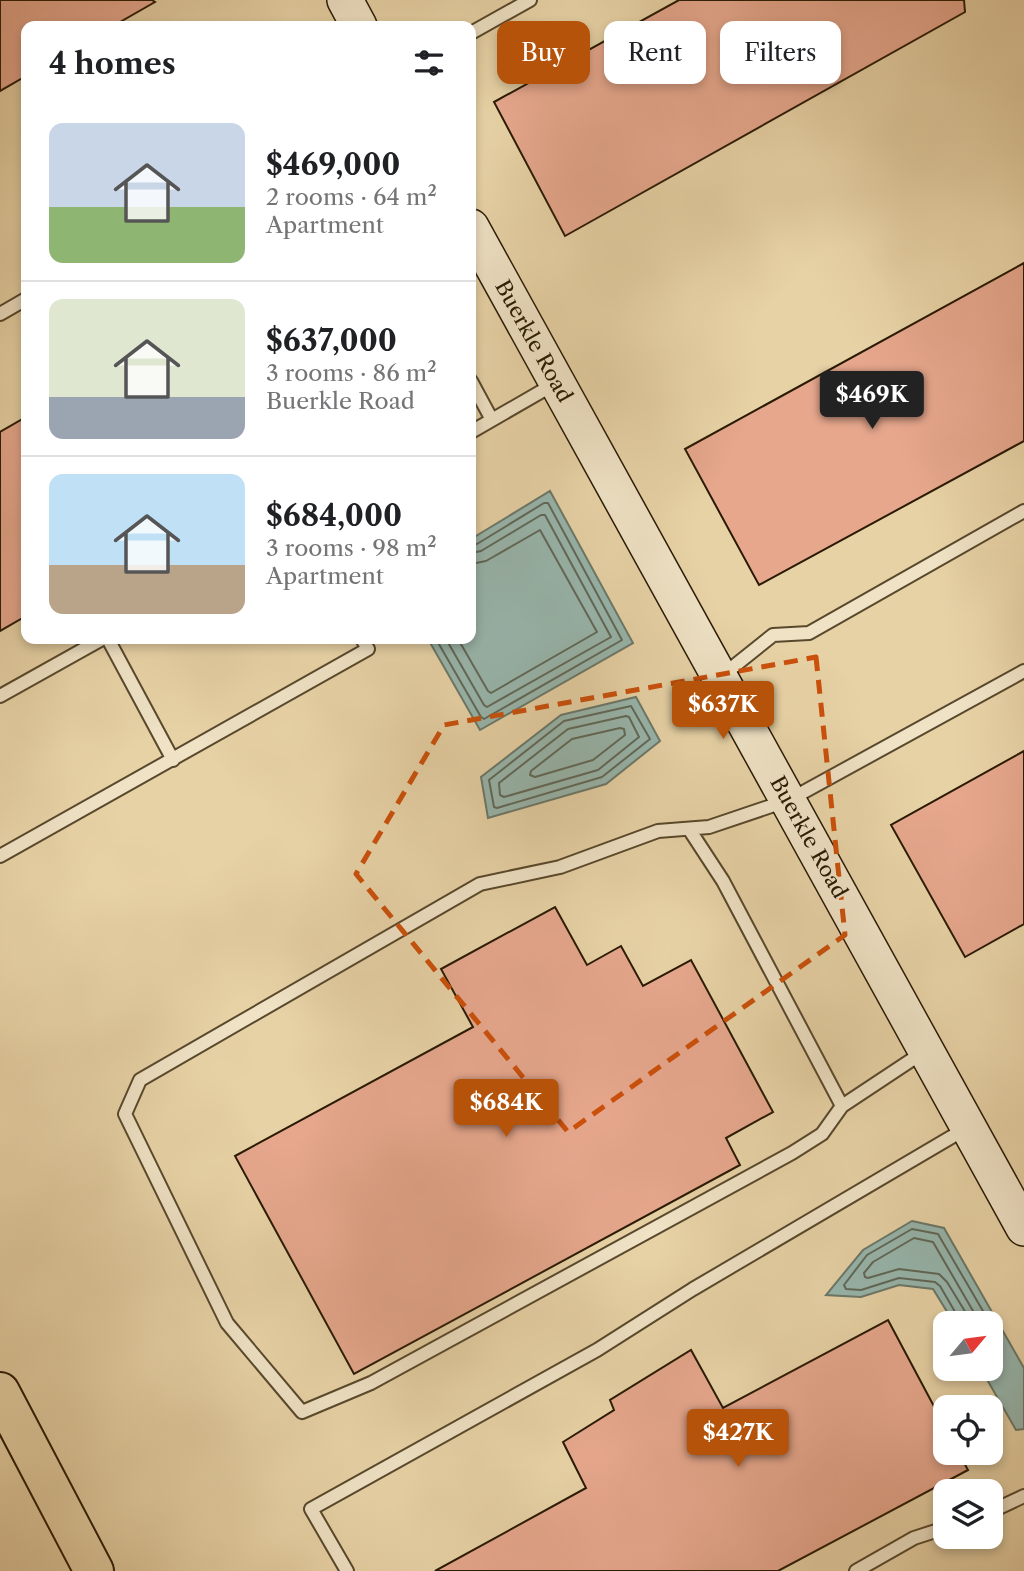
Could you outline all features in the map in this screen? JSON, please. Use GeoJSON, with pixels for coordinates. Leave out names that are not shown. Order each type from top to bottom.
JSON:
{"type":"FeatureCollection","features":[{"type":"Feature","properties":{"kind":"highway"},"geometry":{"type":"LineString","coordinates":[[0,1392],[94,1571]]}},
{"type":"Feature","properties":{"kind":"street"},"geometry":{"type":"LineString","coordinates":[[345,0],[356,21]]}},
{"type":"Feature","properties":{"kind":"street","name":"Buerkle Road"},"geometry":{"type":"LineString","coordinates":[[476,236],[1024,1228]]}},
{"type":"Feature","properties":{"kind":"lane"},"geometry":{"type":"LineString","coordinates":[[476,30],[530,0]]}},
{"type":"Feature","properties":{"kind":"lane"},"geometry":{"type":"LineString","coordinates":[[0,314],[21,302]]}},
{"type":"Feature","properties":{"kind":"lane"},"geometry":{"type":"LineString","coordinates":[[476,429],[557,383]]}},
{"type":"Feature","properties":{"kind":"lane"},"geometry":{"type":"LineString","coordinates":[[476,390],[492,420]]}},
{"type":"Feature","properties":{"kind":"lane"},"geometry":{"type":"LineString","coordinates":[[720,677],[773,635],[809,633],[1024,511]]}},
{"type":"Feature","properties":{"kind":"lane"},"geometry":{"type":"LineString","coordinates":[[0,696],[93,644]]}},
{"type":"Feature","properties":{"kind":"lane"},"geometry":{"type":"LineString","coordinates":[[111,644],[173,760]]}},
{"type":"Feature","properties":{"kind":"lane"},"geometry":{"type":"LineString","coordinates":[[0,856],[368,649],[365,644]]}},
{"type":"Feature","properties":{"kind":"lane"},"geometry":{"type":"LineString","coordinates":[[927,1049],[842,1106],[822,1134],[792,1153],[371,1383],[302,1412],[228,1323],[125,1114],[140,1080],[480,884],[559,867],[658,831],[709,827],[789,800],[1024,671]]}},
{"type":"Feature","properties":{"kind":"lane"},"geometry":{"type":"LineString","coordinates":[[689,829],[723,881],[842,1106]]}},
{"type":"Feature","properties":{"kind":"lane"},"geometry":{"type":"LineString","coordinates":[[347,1571],[311,1509],[597,1350],[693,1289],[968,1127]]}},
{"type":"Feature","properties":{"kind":"lane"},"geometry":{"type":"LineString","coordinates":[[1003,1506],[1024,1496]]}},
{"type":"Feature","properties":{"kind":"lane"},"geometry":{"type":"LineString","coordinates":[[856,1571],[914,1538],[933,1532]]}},
{"type":"Feature","properties":{"kind":"highlighted area"},"geometry":{"type":"Polygon","coordinates":[[[816,657],[845,935],[568,1132],[356,874],[444,725],[816,657]]]}},
{"type":"Feature","properties":{"kind":"water"},"geometry":{"type":"Polygon","coordinates":[[[550,491],[633,643],[480,730],[431,644],[476,644],[476,536],[550,491]]]}},
{"type":"Feature","properties":{"kind":"water"},"geometry":{"type":"Polygon","coordinates":[[[636,697],[660,741],[606,784],[488,818],[481,777],[561,715],[636,697]]]}},
{"type":"Feature","properties":{"kind":"water"},"geometry":{"type":"Polygon","coordinates":[[[912,1221],[944,1228],[991,1311],[947,1311],[933,1289],[899,1285],[861,1297],[826,1295],[863,1250],[912,1221]]]}},
{"type":"Feature","properties":{"kind":"water"},"geometry":{"type":"Polygon","coordinates":[[[1003,1331],[1024,1368],[1024,1429],[1016,1430],[1003,1407],[1003,1395],[996,1395],[988,1381],[1003,1381],[1003,1331]]]}},
{"type":"Feature","properties":{"kind":"building"},"geometry":{"type":"Polygon","coordinates":[[[0,0],[155,2],[122,21],[21,21],[21,79],[0,91],[0,0]]]}},
{"type":"Feature","properties":{"kind":"building"},"geometry":{"type":"Polygon","coordinates":[[[679,0],[964,0],[965,12],[841,81],[841,21],[720,21],[720,84],[836,84],[565,236],[494,102],[527,84],[590,84],[590,49],[604,41],[604,84],[706,84],[706,21],[641,21],[679,0]]]}},
{"type":"Feature","properties":{"kind":"building"},"geometry":{"type":"Polygon","coordinates":[[[1024,263],[1024,441],[759,585],[685,449],[1024,263]]]}},
{"type":"Feature","properties":{"kind":"building"},"geometry":{"type":"Polygon","coordinates":[[[21,420],[21,619],[0,631],[0,432],[21,420]]]}},
{"type":"Feature","properties":{"kind":"building"},"geometry":{"type":"Polygon","coordinates":[[[1024,751],[1024,924],[965,957],[891,825],[1024,751]]]}},
{"type":"Feature","properties":{"kind":"building"},"geometry":{"type":"Polygon","coordinates":[[[555,907],[587,965],[621,946],[643,986],[691,960],[773,1112],[726,1138],[740,1165],[354,1374],[235,1156],[473,1027],[441,969],[555,907]]]}},
{"type":"Feature","properties":{"kind":"building"},"geometry":{"type":"Polygon","coordinates":[[[888,1320],[933,1404],[933,1465],[965,1465],[968,1470],[951,1479],[933,1479],[933,1489],[778,1571],[435,1571],[586,1488],[563,1442],[614,1410],[610,1400],[691,1350],[723,1408],[888,1320]]]}}]}
